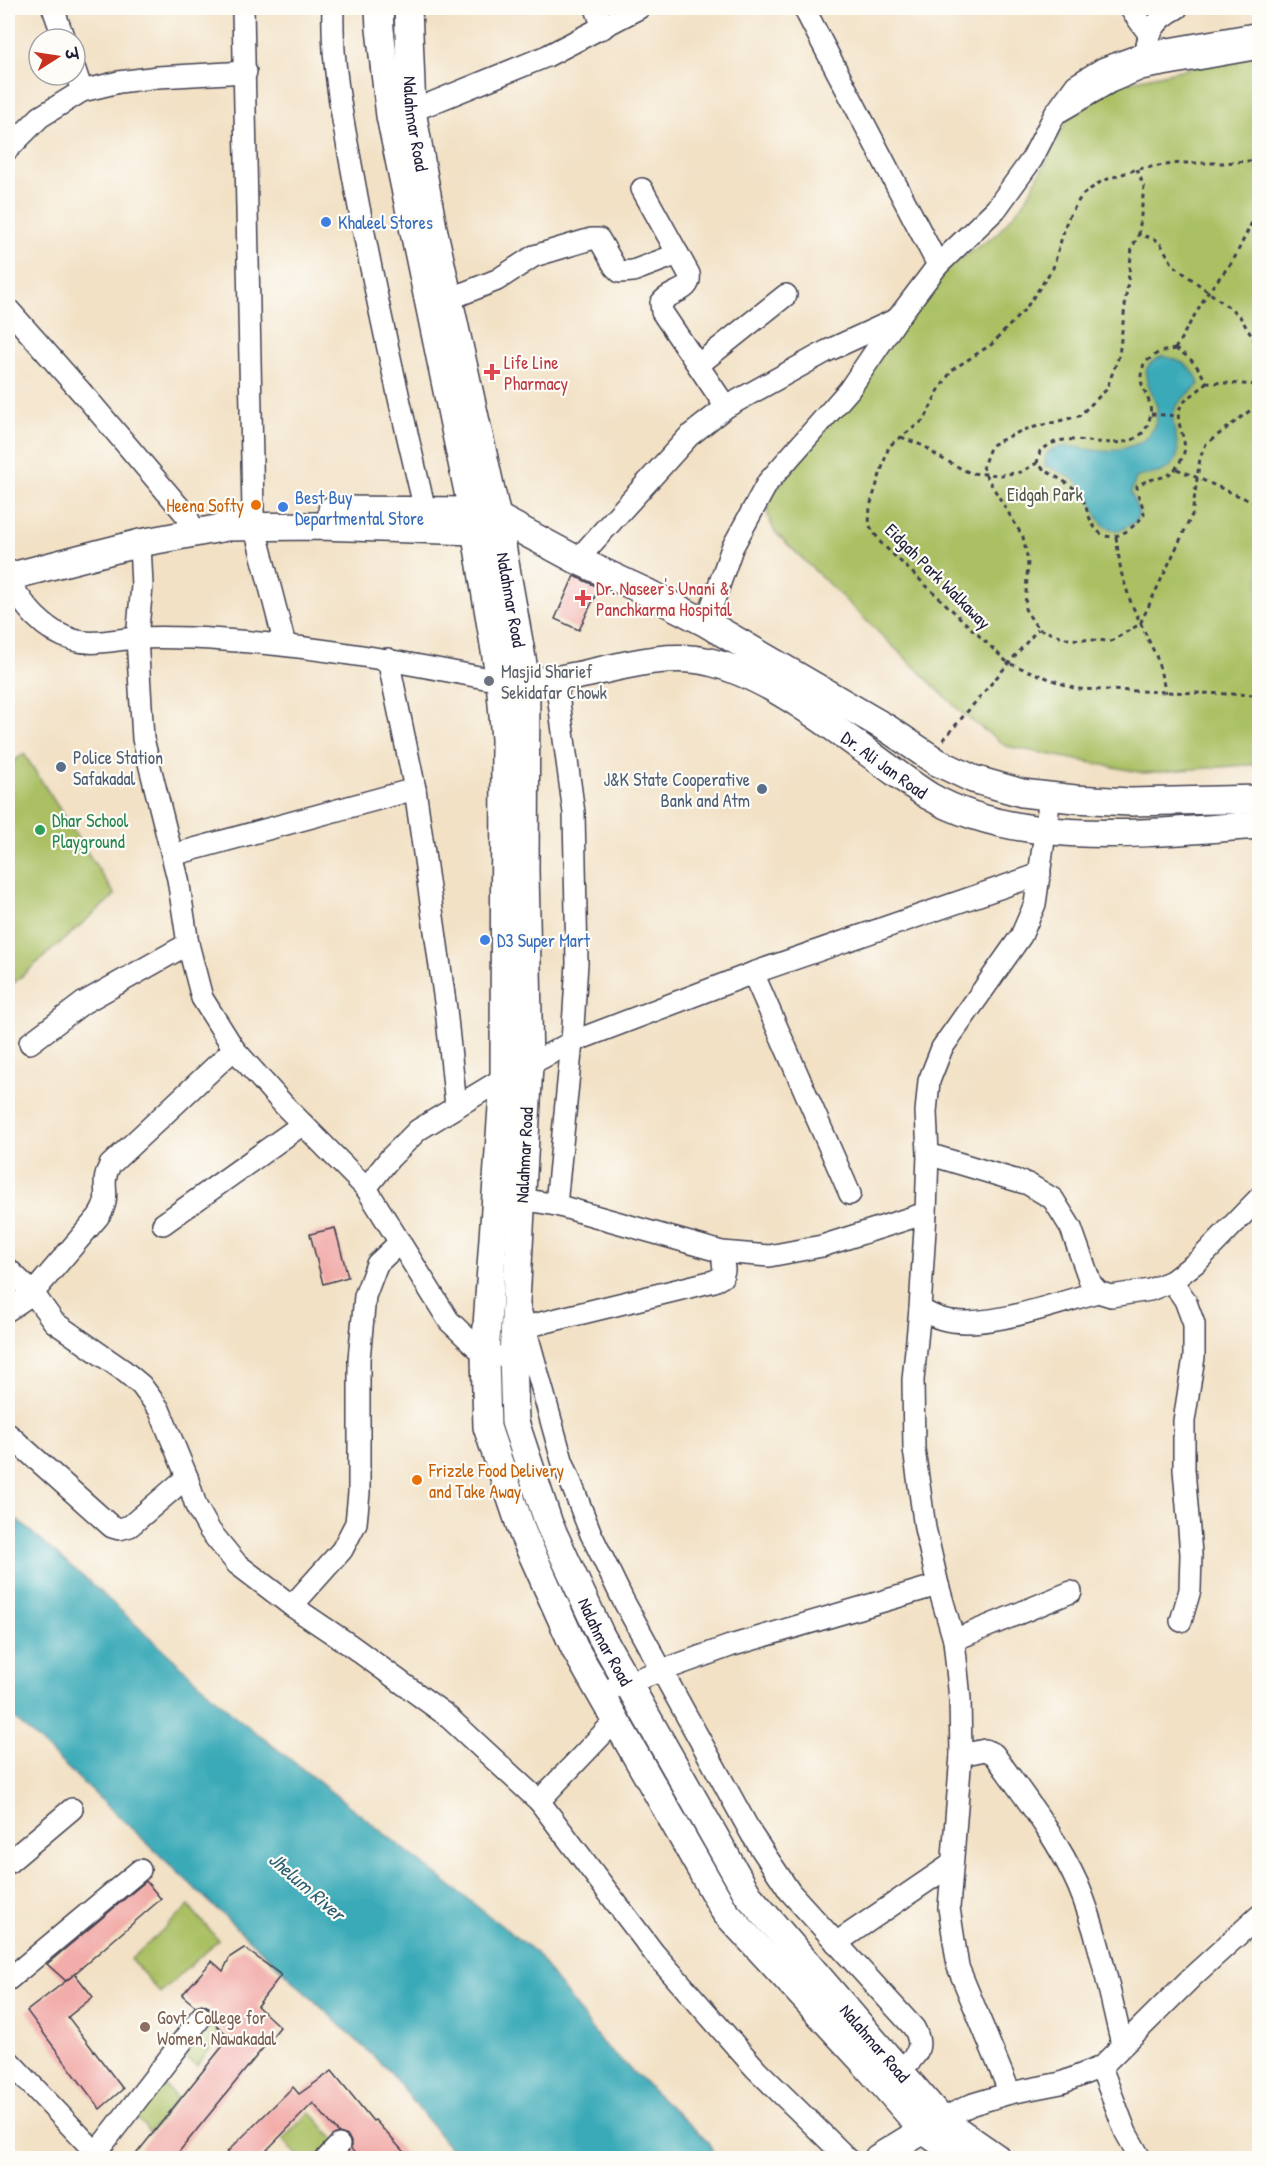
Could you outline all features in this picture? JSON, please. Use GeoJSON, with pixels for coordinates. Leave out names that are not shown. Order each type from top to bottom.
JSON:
{"type":"FeatureCollection","features":[{"type":"Feature","properties":{"kind":"main road","name":"Nalahmar Road"},"geometry":{"type":"LineString","coordinates":[[380,8],[380,29],[390,116],[424,230],[449,299],[482,519],[505,739],[504,1078],[484,1355],[487,1427],[523,1534],[575,1649],[725,1912],[861,2059],[932,2124],[963,2158]]}},
{"type":"Feature","properties":{"kind":"main road","name":"Nalahmar Road"},"geometry":{"type":"LineString","coordinates":[[408,8],[411,111],[424,230],[482,519],[526,681],[525,870],[529,1065],[513,1356],[515,1422],[549,1524],[601,1636],[748,1895],[899,2071],[932,2124],[997,2158]]}},
{"type":"Feature","properties":{"kind":"main road"},"geometry":{"type":"LineString","coordinates":[[8,564],[190,524],[254,518],[425,510],[482,519]]}},
{"type":"Feature","properties":{"kind":"main road"},"geometry":{"type":"LineString","coordinates":[[254,518],[482,519]]}},
{"type":"Feature","properties":{"kind":"main road","name":"Dr. Ali Jan Road"},"geometry":{"type":"LineString","coordinates":[[482,519],[646,592],[706,623],[888,729],[937,762],[973,779],[1022,793],[1050,797],[1130,802],[1260,799]]}},
{"type":"Feature","properties":{"kind":"main road"},"geometry":{"type":"LineString","coordinates":[[8,579],[140,543],[190,524]]}},
{"type":"Feature","properties":{"kind":"main road","name":"Dr. Ali Jan Road"},"geometry":{"type":"LineString","coordinates":[[526,681],[556,680],[654,660],[686,657],[742,671],[782,692],[928,795],[987,821],[1046,831],[1154,832],[1260,825]]}},
{"type":"Feature","properties":{"kind":"main road"},"geometry":{"type":"LineString","coordinates":[[500,681],[526,681]]}},
{"type":"Feature","properties":{"kind":"main road"},"geometry":{"type":"LineString","coordinates":[[878,2158],[932,2124]]}},
{"type":"Feature","properties":{"kind":"street"},"geometry":{"type":"LineString","coordinates":[[53,8],[60,27]]}},
{"type":"Feature","properties":{"kind":"street"},"geometry":{"type":"LineString","coordinates":[[243,8],[254,518],[285,645]]}},
{"type":"Feature","properties":{"kind":"street"},"geometry":{"type":"LineString","coordinates":[[333,8],[332,35],[344,126],[392,372],[425,510]]}},
{"type":"Feature","properties":{"kind":"street"},"geometry":{"type":"LineString","coordinates":[[596,8],[603,28]]}},
{"type":"Feature","properties":{"kind":"street"},"geometry":{"type":"LineString","coordinates":[[411,111],[547,56],[639,8]]}},
{"type":"Feature","properties":{"kind":"street"},"geometry":{"type":"LineString","coordinates":[[804,8],[938,265]]}},
{"type":"Feature","properties":{"kind":"street"},"geometry":{"type":"LineString","coordinates":[[1130,8],[1145,52]]}},
{"type":"Feature","properties":{"kind":"street"},"geometry":{"type":"LineString","coordinates":[[1145,52],[1158,21],[1177,8]]}},
{"type":"Feature","properties":{"kind":"street"},"geometry":{"type":"LineString","coordinates":[[706,623],[732,548],[768,482],[849,390],[897,319],[938,265],[996,209],[1032,159],[1055,114],[1076,85],[1104,68],[1145,52],[1260,33]]}},
{"type":"Feature","properties":{"kind":"street"},"geometry":{"type":"LineString","coordinates":[[1145,52],[1260,48]]}},
{"type":"Feature","properties":{"kind":"street"},"geometry":{"type":"LineString","coordinates":[[9,142],[40,117],[82,91],[119,82],[158,77],[246,72]]}},
{"type":"Feature","properties":{"kind":"street"},"geometry":{"type":"LineString","coordinates":[[81,87],[82,91]]}},
{"type":"Feature","properties":{"kind":"street"},"geometry":{"type":"LineString","coordinates":[[642,189],[689,274],[690,281],[687,287],[665,297],[661,303],[662,312],[726,407]]}},
{"type":"Feature","properties":{"kind":"street"},"geometry":{"type":"LineString","coordinates":[[449,299],[497,280],[534,256],[591,239],[598,239],[620,272],[627,273],[678,254]]}},
{"type":"Feature","properties":{"kind":"street"},"geometry":{"type":"LineString","coordinates":[[698,365],[786,295]]}},
{"type":"Feature","properties":{"kind":"street"},"geometry":{"type":"LineString","coordinates":[[8,309],[91,403],[190,524]]}},
{"type":"Feature","properties":{"kind":"street"},"geometry":{"type":"LineString","coordinates":[[577,560],[689,436],[726,407],[826,351],[897,319]]}},
{"type":"Feature","properties":{"kind":"street"},"geometry":{"type":"LineString","coordinates":[[140,543],[142,586],[137,638],[143,739],[178,879],[188,944],[202,998],[234,1048],[303,1124],[366,1188],[449,1321],[484,1355],[513,1356]]}},
{"type":"Feature","properties":{"kind":"street"},"geometry":{"type":"LineString","coordinates":[[8,579],[29,611],[50,630],[75,640],[102,642],[137,638],[223,640],[285,645],[388,659],[500,681]]}},
{"type":"Feature","properties":{"kind":"street"},"geometry":{"type":"LineString","coordinates":[[388,659],[415,789],[446,1009],[456,1106]]}},
{"type":"Feature","properties":{"kind":"street"},"geometry":{"type":"LineString","coordinates":[[556,680],[574,813],[578,963],[556,1205]]}},
{"type":"Feature","properties":{"kind":"street"},"geometry":{"type":"LineString","coordinates":[[172,855],[415,789]]}},
{"type":"Feature","properties":{"kind":"street"},"geometry":{"type":"LineString","coordinates":[[1010,2093],[958,1967],[949,1908],[961,1755],[960,1699],[954,1640],[938,1585],[926,1528],[914,1449],[913,1380],[926,1214],[928,1154],[926,1112],[929,1081],[942,1048],[1021,936],[1035,904],[1050,797]]}},
{"type":"Feature","properties":{"kind":"street"},"geometry":{"type":"LineString","coordinates":[[366,1188],[390,1158],[418,1130],[504,1078],[572,1042],[753,973],[1040,874]]}},
{"type":"Feature","properties":{"kind":"street"},"geometry":{"type":"LineString","coordinates":[[30,1043],[83,1003],[188,944]]}},
{"type":"Feature","properties":{"kind":"street"},"geometry":{"type":"LineString","coordinates":[[753,973],[850,1194]]}},
{"type":"Feature","properties":{"kind":"street"},"geometry":{"type":"LineString","coordinates":[[8,1310],[33,1293],[106,1207],[105,1174],[110,1165],[234,1048]]}},
{"type":"Feature","properties":{"kind":"street"},"geometry":{"type":"LineString","coordinates":[[163,1224],[303,1124]]}},
{"type":"Feature","properties":{"kind":"street"},"geometry":{"type":"LineString","coordinates":[[928,1154],[1028,1184],[1053,1199],[1071,1228],[1086,1274],[1098,1292]]}},
{"type":"Feature","properties":{"kind":"street"},"geometry":{"type":"LineString","coordinates":[[920,1310],[942,1319],[970,1322],[1006,1317],[1098,1292],[1112,1296],[1150,1290],[1172,1281],[1198,1261],[1260,1197]]}},
{"type":"Feature","properties":{"kind":"street"},"geometry":{"type":"LineString","coordinates":[[522,1199],[556,1205],[722,1252],[769,1256],[822,1246],[926,1214]]}},
{"type":"Feature","properties":{"kind":"street"},"geometry":{"type":"LineString","coordinates":[[292,1606],[342,1550],[356,1523],[359,1493],[359,1359],[365,1296],[377,1264],[400,1242]]}},
{"type":"Feature","properties":{"kind":"street"},"geometry":{"type":"LineString","coordinates":[[525,1327],[714,1281],[722,1277],[724,1270],[722,1252]]}},
{"type":"Feature","properties":{"kind":"street"},"geometry":{"type":"LineString","coordinates":[[8,1269],[33,1293],[54,1322],[141,1385],[159,1409],[187,1477],[196,1506],[217,1539],[237,1564],[292,1606],[446,1715],[539,1801],[654,1953],[756,2069],[847,2158]]}},
{"type":"Feature","properties":{"kind":"street"},"geometry":{"type":"LineString","coordinates":[[1172,1281],[1185,1299],[1194,1324],[1194,1357],[1184,1421],[1184,1469],[1191,1554],[1190,1590],[1181,1621]]}},
{"type":"Feature","properties":{"kind":"street"},"geometry":{"type":"LineString","coordinates":[[516,1297],[562,1460],[591,1534],[623,1600],[752,1835],[790,1892],[919,2036],[920,2045],[916,2054],[899,2071]]}},
{"type":"Feature","properties":{"kind":"street"},"geometry":{"type":"LineString","coordinates":[[8,1434],[112,1527],[119,1529],[130,1526],[187,1477]]}},
{"type":"Feature","properties":{"kind":"street"},"geometry":{"type":"LineString","coordinates":[[600,1692],[751,1640],[938,1585]]}},
{"type":"Feature","properties":{"kind":"street"},"geometry":{"type":"LineString","coordinates":[[954,1640],[1071,1592]]}},
{"type":"Feature","properties":{"kind":"street"},"geometry":{"type":"LineString","coordinates":[[539,1801],[616,1720]]}},
{"type":"Feature","properties":{"kind":"street"},"geometry":{"type":"LineString","coordinates":[[961,1755],[985,1750],[994,1754],[1055,1841],[1078,1886],[1094,1932],[1122,2044]]}},
{"type":"Feature","properties":{"kind":"street"},"geometry":{"type":"LineString","coordinates":[[8,1863],[72,1809]]}},
{"type":"Feature","properties":{"kind":"street"},"geometry":{"type":"LineString","coordinates":[[836,1943],[952,1864]]}},
{"type":"Feature","properties":{"kind":"street"},"geometry":{"type":"LineString","coordinates":[[8,1980],[140,1869]]}},
{"type":"Feature","properties":{"kind":"street"},"geometry":{"type":"LineString","coordinates":[[932,2124],[973,2104],[1061,2082],[1101,2067],[1122,2044],[1260,1915]]}},
{"type":"Feature","properties":{"kind":"street"},"geometry":{"type":"LineString","coordinates":[[8,2060],[99,2156],[201,2017]]}},
{"type":"Feature","properties":{"kind":"street"},"geometry":{"type":"LineString","coordinates":[[1101,2067],[1125,2133],[1140,2158]]}},
{"type":"Feature","properties":{"kind":"path","name":"Eidgah Park Walkaway"},"geometry":{"type":"LineString","coordinates":[[1260,160],[1180,163],[1137,168],[1102,181],[1082,195],[1067,220],[1053,268],[1026,308],[992,344],[952,370],[937,393],[925,419],[889,446],[870,506],[869,525],[881,543],[1008,663],[1076,689],[1260,695]]}},
{"type":"Feature","properties":{"kind":"path"},"geometry":{"type":"LineString","coordinates":[[1137,168],[1144,187],[1139,234],[1132,248],[1119,356],[1106,390],[1079,416],[1023,430],[991,445],[983,466],[985,474],[1023,537],[1028,561],[1025,609],[1038,629],[1069,639],[1111,641],[1140,624],[1192,514],[1200,458],[1206,444],[1256,406],[1260,397]]}},
{"type":"Feature","properties":{"kind":"path"},"geometry":{"type":"LineString","coordinates":[[1175,349],[1208,292],[1233,261],[1260,206]]}},
{"type":"Feature","properties":{"kind":"path"},"geometry":{"type":"LineString","coordinates":[[1139,234],[1159,241],[1173,265],[1239,315],[1260,350]]}},
{"type":"Feature","properties":{"kind":"path"},"geometry":{"type":"LineString","coordinates":[[902,437],[926,447],[937,456],[970,473],[1001,475],[1021,472],[1037,463],[1040,451],[1053,443],[1064,440],[1091,443],[1122,442],[1140,436],[1153,414],[1149,398],[1140,379],[1144,363],[1159,352],[1175,349],[1188,356],[1206,382]]}},
{"type":"Feature","properties":{"kind":"path"},"geometry":{"type":"LineString","coordinates":[[1037,463],[1080,493],[1093,525],[1104,535],[1116,537],[1133,528],[1144,515],[1144,508],[1137,496],[1137,486],[1144,481],[1164,478],[1177,469],[1185,453],[1185,442],[1177,416],[1185,400],[1201,390],[1206,382]]}},
{"type":"Feature","properties":{"kind":"path"},"geometry":{"type":"LineString","coordinates":[[1206,382],[1260,385]]}},
{"type":"Feature","properties":{"kind":"path"},"geometry":{"type":"LineString","coordinates":[[1153,414],[1177,416]]}},
{"type":"Feature","properties":{"kind":"path"},"geometry":{"type":"LineString","coordinates":[[1177,469],[1260,505]]}},
{"type":"Feature","properties":{"kind":"path"},"geometry":{"type":"LineString","coordinates":[[1116,537],[1121,572],[1131,603],[1157,658],[1166,693]]}},
{"type":"Feature","properties":{"kind":"path"},"geometry":{"type":"LineString","coordinates":[[943,740],[1038,629]]}},
{"type":"Feature","properties":{"kind":"green space","name":"Eidgah Park"},"geometry":{"type":"Polygon","coordinates":[[[1259,55],[1259,764],[1144,773],[1006,746],[964,715],[776,533],[768,517],[769,503],[775,491],[853,394],[936,274],[995,236],[1026,200],[1070,114],[1119,84],[1239,57],[1259,55]]]}},
{"type":"Feature","properties":{"kind":"green space","name":"Dhar School Playground"},"geometry":{"type":"Polygon","coordinates":[[[24,754],[115,895],[8,988],[8,765],[24,754]]]}},
{"type":"Feature","properties":{"kind":"green space"},"geometry":{"type":"Polygon","coordinates":[[[189,1906],[218,1940],[160,1993],[131,1959],[189,1906]]]}},
{"type":"Feature","properties":{"kind":"green space"},"geometry":{"type":"Polygon","coordinates":[[[210,2025],[221,2035],[197,2066],[183,2057],[210,2025]]]}},
{"type":"Feature","properties":{"kind":"green space"},"geometry":{"type":"Polygon","coordinates":[[[162,2082],[177,2099],[150,2132],[135,2116],[162,2082]]]}},
{"type":"Feature","properties":{"kind":"green space"},"geometry":{"type":"Polygon","coordinates":[[[310,2112],[336,2141],[316,2158],[299,2158],[283,2139],[310,2112]]]}},
{"type":"Feature","properties":{"kind":"water"},"geometry":{"type":"Polygon","coordinates":[[[1163,356],[1190,368],[1199,384],[1179,402],[1174,411],[1178,451],[1176,458],[1172,465],[1163,471],[1136,478],[1131,493],[1139,514],[1135,522],[1119,531],[1104,525],[1081,485],[1067,475],[1045,465],[1046,456],[1050,450],[1057,448],[1075,447],[1105,451],[1125,448],[1143,441],[1154,426],[1157,413],[1157,407],[1147,382],[1146,371],[1149,365],[1163,356]]]}},
{"type":"Feature","properties":{"kind":"water","name":"Jhelum River"},"geometry":{"type":"Polygon","coordinates":[[[8,1512],[95,1587],[235,1716],[536,1953],[602,2043],[708,2142],[717,2158],[457,2158],[390,2072],[8,1712],[8,1512]]]}},
{"type":"Feature","properties":{"kind":"building"},"geometry":{"type":"Polygon","coordinates":[[[574,576],[605,590],[599,588],[579,630],[555,619],[574,576]]]}},
{"type":"Feature","properties":{"kind":"building"},"geometry":{"type":"Polygon","coordinates":[[[335,1228],[348,1277],[323,1284],[310,1234],[335,1228]]]}},
{"type":"Feature","properties":{"kind":"building"},"geometry":{"type":"Polygon","coordinates":[[[146,1881],[161,1899],[66,1981],[47,1964],[146,1881]]]}},
{"type":"Feature","properties":{"kind":"building"},"geometry":{"type":"Polygon","coordinates":[[[244,1948],[281,1975],[257,2006],[280,2027],[174,2158],[133,2158],[230,2037],[213,2022],[213,2013],[209,2007],[202,2004],[195,2006],[182,1995],[212,1961],[223,1971],[230,1957],[244,1948]]]}},
{"type":"Feature","properties":{"kind":"building"},"geometry":{"type":"Polygon","coordinates":[[[75,1974],[93,1997],[68,2017],[123,2089],[100,2109],[27,2011],[75,1974]]]}},
{"type":"Feature","properties":{"kind":"building"},"geometry":{"type":"Polygon","coordinates":[[[332,2071],[373,2121],[375,2120],[409,2158],[359,2158],[351,2149],[348,2136],[339,2133],[313,2103],[259,2158],[237,2158],[227,2152],[293,2087],[299,2094],[332,2071]]]}},
{"type":"Feature","properties":{"kind":"place","name":"Khaleel Stores"},"geometry":{"type":"Point","coordinates":[326,222]}},
{"type":"Feature","properties":{"kind":"place","name":"Life Line Pharmacy"},"geometry":{"type":"Point","coordinates":[492,372]}},
{"type":"Feature","properties":{"kind":"place","name":"Heena Softy"},"geometry":{"type":"Point","coordinates":[256,505]}},
{"type":"Feature","properties":{"kind":"place","name":"Best Buy Departmental Store"},"geometry":{"type":"Point","coordinates":[283,507]}},
{"type":"Feature","properties":{"kind":"place","name":"Dr. Naseer's Unani & Panchkarma Hospital"},"geometry":{"type":"Point","coordinates":[583,598]}},
{"type":"Feature","properties":{"kind":"place","name":"Masjid Sharief Sekidafar Chowk"},"geometry":{"type":"Point","coordinates":[489,681]}},
{"type":"Feature","properties":{"kind":"place","name":"Police Station Safakadal"},"geometry":{"type":"Point","coordinates":[61,767]}},
{"type":"Feature","properties":{"kind":"place","name":"J&K State Cooperative Bank and Atm"},"geometry":{"type":"Point","coordinates":[762,789]}},
{"type":"Feature","properties":{"kind":"place","name":"Dhar School Playground"},"geometry":{"type":"Point","coordinates":[40,830]}},
{"type":"Feature","properties":{"kind":"place","name":"D3 Super Mart"},"geometry":{"type":"Point","coordinates":[485,940]}},
{"type":"Feature","properties":{"kind":"place","name":"Frizzle Food Delivery and Take Away"},"geometry":{"type":"Point","coordinates":[417,1480]}},
{"type":"Feature","properties":{"kind":"place","name":"Govt. College for Women, Nawakadal"},"geometry":{"type":"Point","coordinates":[145,2027]}}]}
